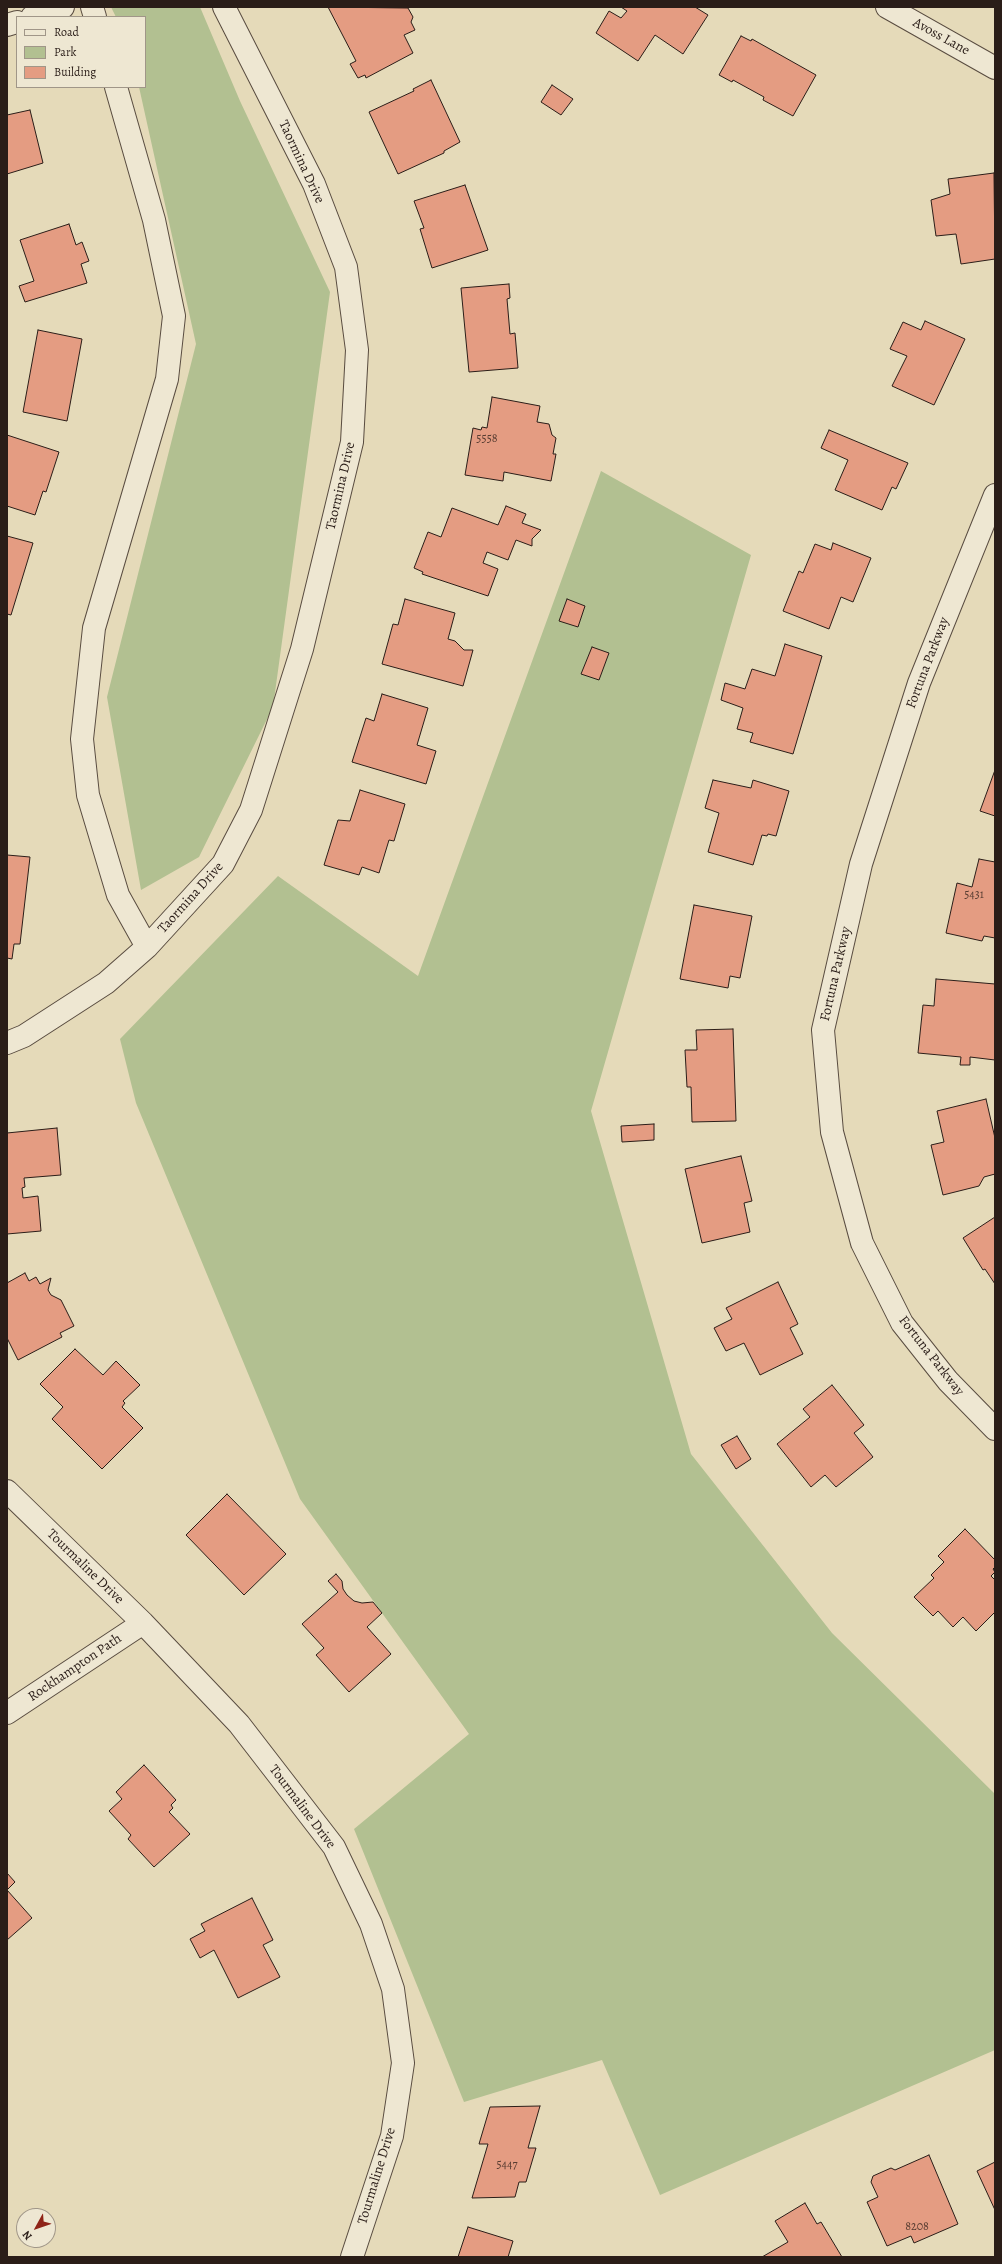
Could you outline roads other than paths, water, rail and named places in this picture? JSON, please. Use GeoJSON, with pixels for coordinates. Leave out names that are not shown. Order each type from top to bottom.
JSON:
{"type":"FeatureCollection","features":[{"type":"Feature","properties":{"kind":"street"},"geometry":{"type":"LineString","coordinates":[[35,16],[63,7]]}},
{"type":"Feature","properties":{"kind":"street","name":"Taormina Drive"},"geometry":{"type":"LineString","coordinates":[[7,1043],[24,1036],[106,983],[147,947],[223,864],[251,810],[302,649],[352,442],[357,350],[346,267],[314,184],[224,7]]}},
{"type":"Feature","properties":{"kind":"street","name":"Avoss Lane"},"geometry":{"type":"LineString","coordinates":[[886,7],[995,68]]}},
{"type":"Feature","properties":{"kind":"street","name":"Taormina Drive"},"geometry":{"type":"LineString","coordinates":[[116,88],[154,220],[174,316],[167,379],[94,628],[82,739],[88,795],[118,895],[147,947]]}},
{"type":"Feature","properties":{"kind":"street","name":"Fortuna Parkway"},"geometry":{"type":"LineString","coordinates":[[995,494],[918,682],[861,864],[824,1030],[832,1132],[862,1243],[902,1323],[948,1381],[995,1430]]}},
{"type":"Feature","properties":{"kind":"street","name":"Tourmaline Drive"},"geometry":{"type":"LineString","coordinates":[[7,1491],[143,1623],[239,1724],[334,1847],[371,1924],[391,1981],[403,2064],[392,2136],[352,2257]]}},
{"type":"Feature","properties":{"kind":"street","name":"Rockhampton Path"},"geometry":{"type":"LineString","coordinates":[[7,1713],[143,1623]]}}]}
